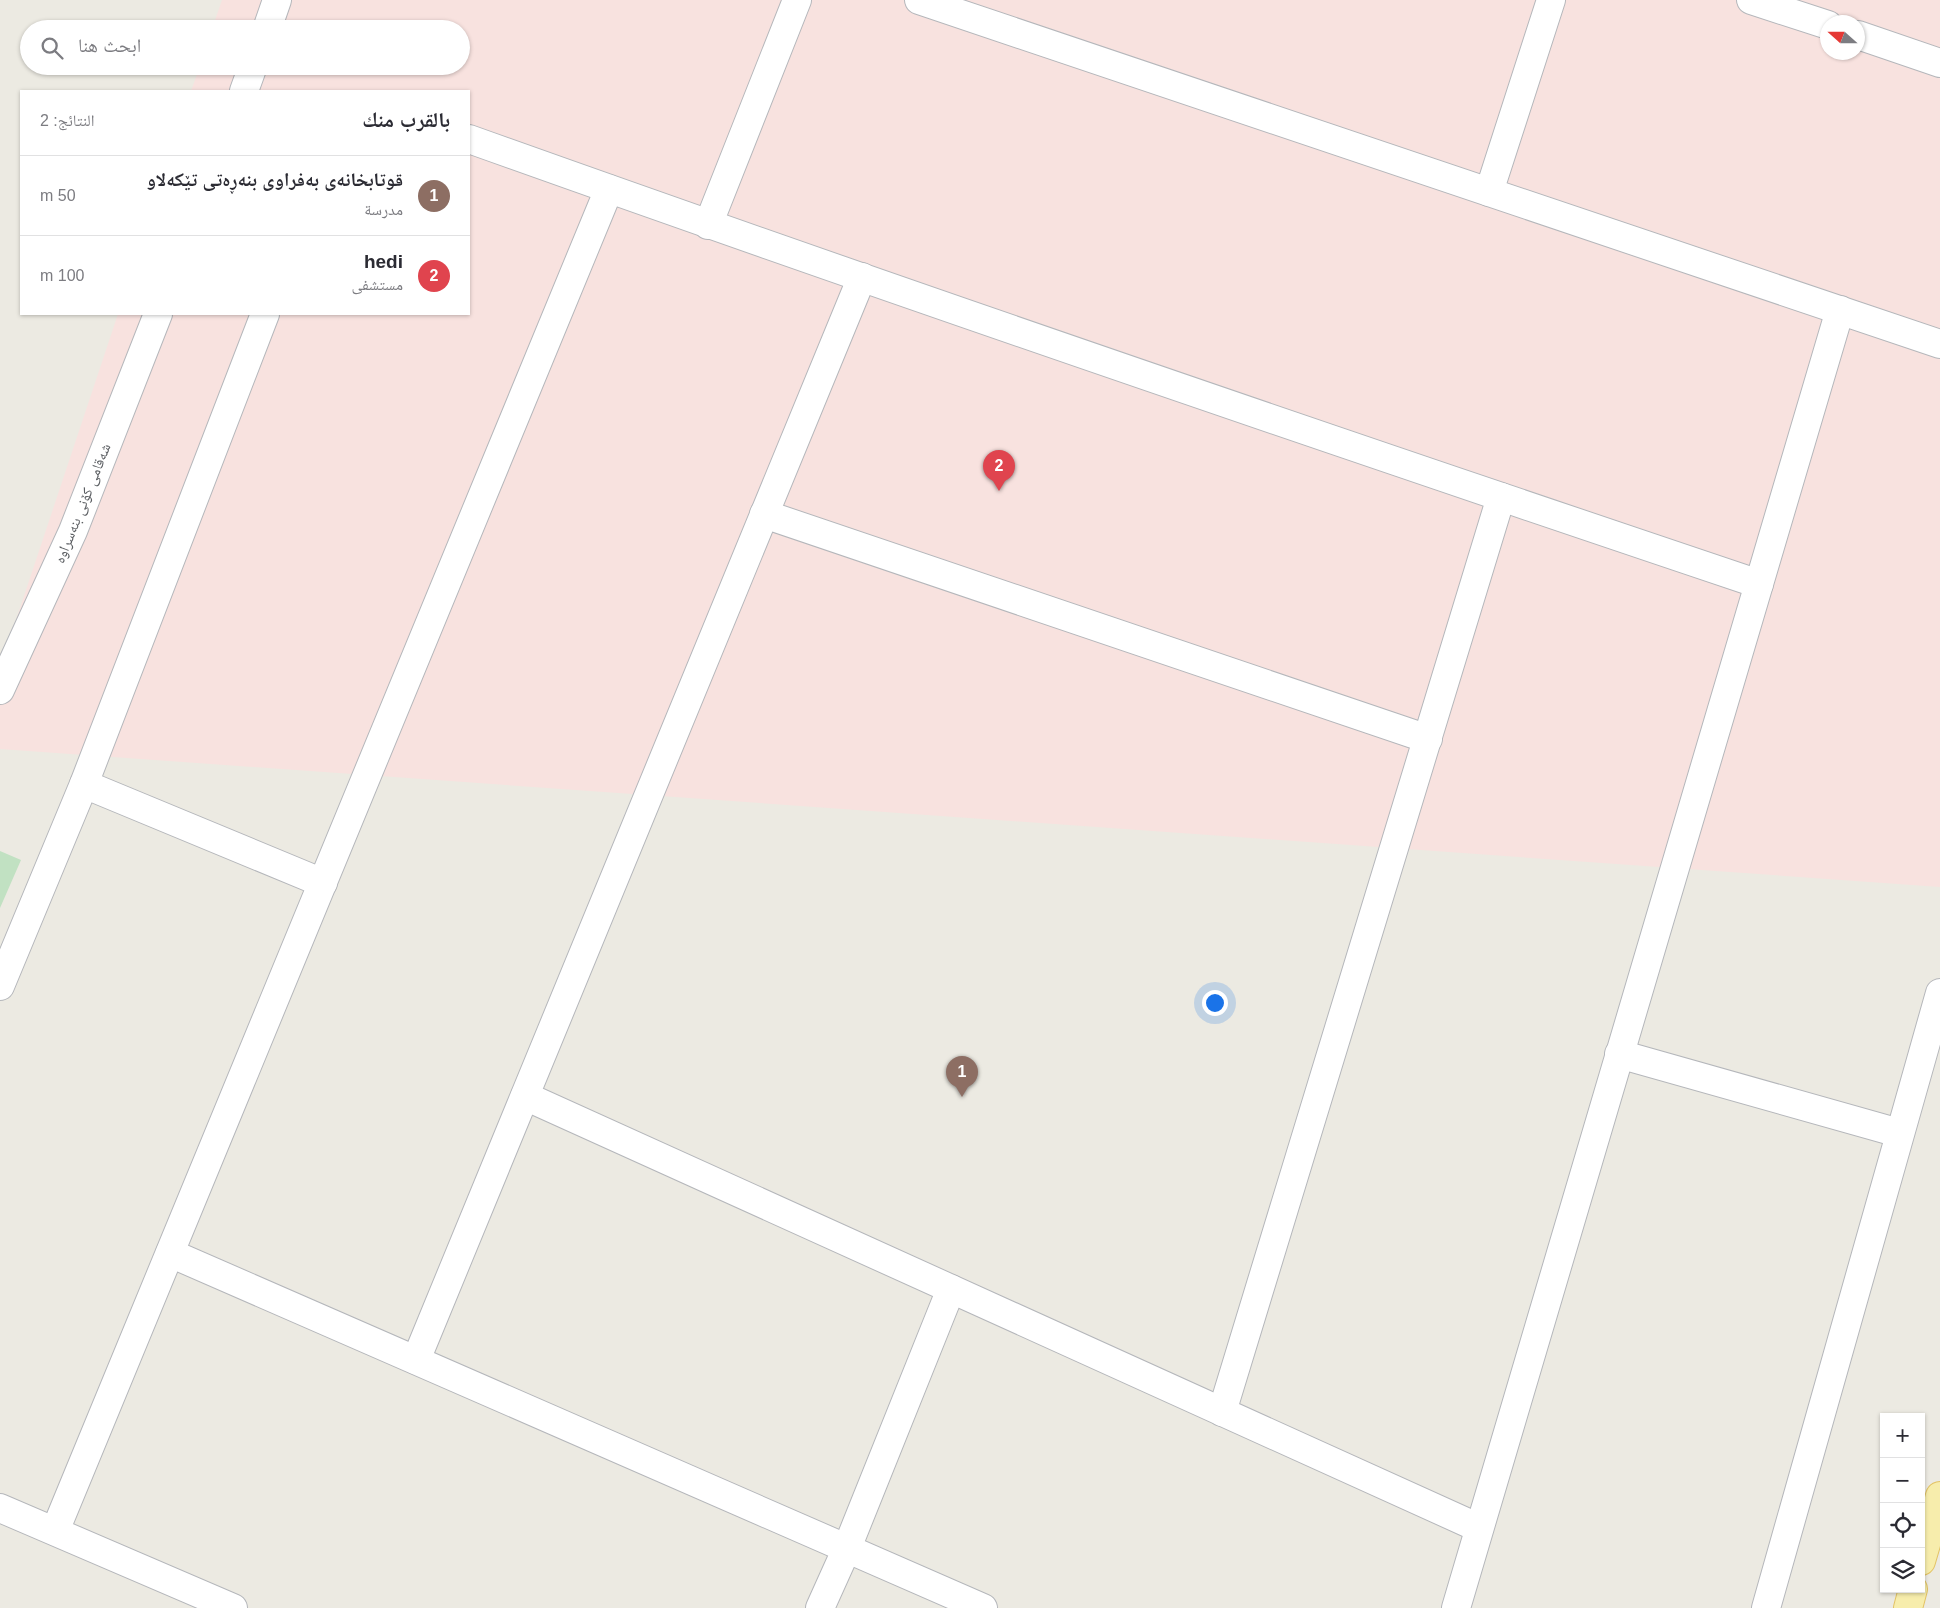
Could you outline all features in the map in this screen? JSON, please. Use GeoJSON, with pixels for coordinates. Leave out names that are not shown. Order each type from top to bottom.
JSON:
{"type":"FeatureCollection","features":[{"type":"Feature","properties":{"kind":"main road"},"geometry":{"type":"LineString","coordinates":[[1925,1548],[1940,1496]]}},
{"type":"Feature","properties":{"kind":"main road"},"geometry":{"type":"LineString","coordinates":[[1908,1608],[1912,1593]]}},
{"type":"Feature","properties":{"kind":"street"},"geometry":{"type":"LineString","coordinates":[[269,20],[277,0]]}},
{"type":"Feature","properties":{"kind":"street"},"geometry":{"type":"LineString","coordinates":[[708,225],[797,0]]}},
{"type":"Feature","properties":{"kind":"street"},"geometry":{"type":"LineString","coordinates":[[920,0],[1940,344]]}},
{"type":"Feature","properties":{"kind":"street"},"geometry":{"type":"LineString","coordinates":[[1488,192],[1552,0]]}},
{"type":"Feature","properties":{"kind":"street"},"geometry":{"type":"LineString","coordinates":[[1750,0],[1820,22]]}},
{"type":"Feature","properties":{"kind":"street"},"geometry":{"type":"LineString","coordinates":[[1865,37],[1940,63]]}},
{"type":"Feature","properties":{"kind":"street"},"geometry":{"type":"LineString","coordinates":[[244,90],[250,75]]}},
{"type":"Feature","properties":{"kind":"street"},"geometry":{"type":"LineString","coordinates":[[470,139],[708,225],[1759,584]]}},
{"type":"Feature","properties":{"kind":"street"},"geometry":{"type":"LineString","coordinates":[[55,1532],[609,189]]}},
{"type":"Feature","properties":{"kind":"street"},"geometry":{"type":"LineString","coordinates":[[416,1360],[862,277]]}},
{"type":"Feature","properties":{"kind":"street"},"geometry":{"type":"LineString","coordinates":[[1456,1608],[1840,310]]}},
{"type":"Feature","properties":{"kind":"street","name":"شەقامی کۆنی بنەسراوە"},"geometry":{"type":"LineString","coordinates":[[0,690],[73,531],[158,315]]}},
{"type":"Feature","properties":{"kind":"street"},"geometry":{"type":"LineString","coordinates":[[0,986],[84,784],[265,315]]}},
{"type":"Feature","properties":{"kind":"street"},"geometry":{"type":"LineString","coordinates":[[1222,1412],[1501,497]]}},
{"type":"Feature","properties":{"kind":"street"},"geometry":{"type":"LineString","coordinates":[[764,514],[1428,739]]}},
{"type":"Feature","properties":{"kind":"street"},"geometry":{"type":"LineString","coordinates":[[84,784],[323,883]]}},
{"type":"Feature","properties":{"kind":"street"},"geometry":{"type":"LineString","coordinates":[[1766,1608],[1940,993]]}},
{"type":"Feature","properties":{"kind":"street"},"geometry":{"type":"LineString","coordinates":[[1619,1054],[1899,1133]]}},
{"type":"Feature","properties":{"kind":"street"},"geometry":{"type":"LineString","coordinates":[[525,1096],[1479,1528]]}},
{"type":"Feature","properties":{"kind":"street"},"geometry":{"type":"LineString","coordinates":[[170,1253],[983,1608]]}},
{"type":"Feature","properties":{"kind":"street"},"geometry":{"type":"LineString","coordinates":[[820,1608],[847,1548],[951,1289]]}},
{"type":"Feature","properties":{"kind":"street"},"geometry":{"type":"LineString","coordinates":[[0,1508],[233,1608]]}},
{"type":"Feature","properties":{"kind":"shaded area"},"geometry":{"type":"Polygon","coordinates":[[[222,0],[1940,0],[1940,887],[0,749],[0,668],[118,315],[470,315],[470,90],[191,90],[197,75],[470,75],[470,20],[215,20],[222,0]]]}},
{"type":"Feature","properties":{"kind":"green space"},"geometry":{"type":"Polygon","coordinates":[[[0,851],[21,860],[0,908],[0,851]]]}},
{"type":"Feature","properties":{"kind":"place","name":"hedi"},"geometry":{"type":"Point","coordinates":[999,491]}},
{"type":"Feature","properties":{"kind":"place","name":"قوتابخانەی بەفراوی بنەڕەتی تێکەلاو"},"geometry":{"type":"Point","coordinates":[962,1097]}}]}
